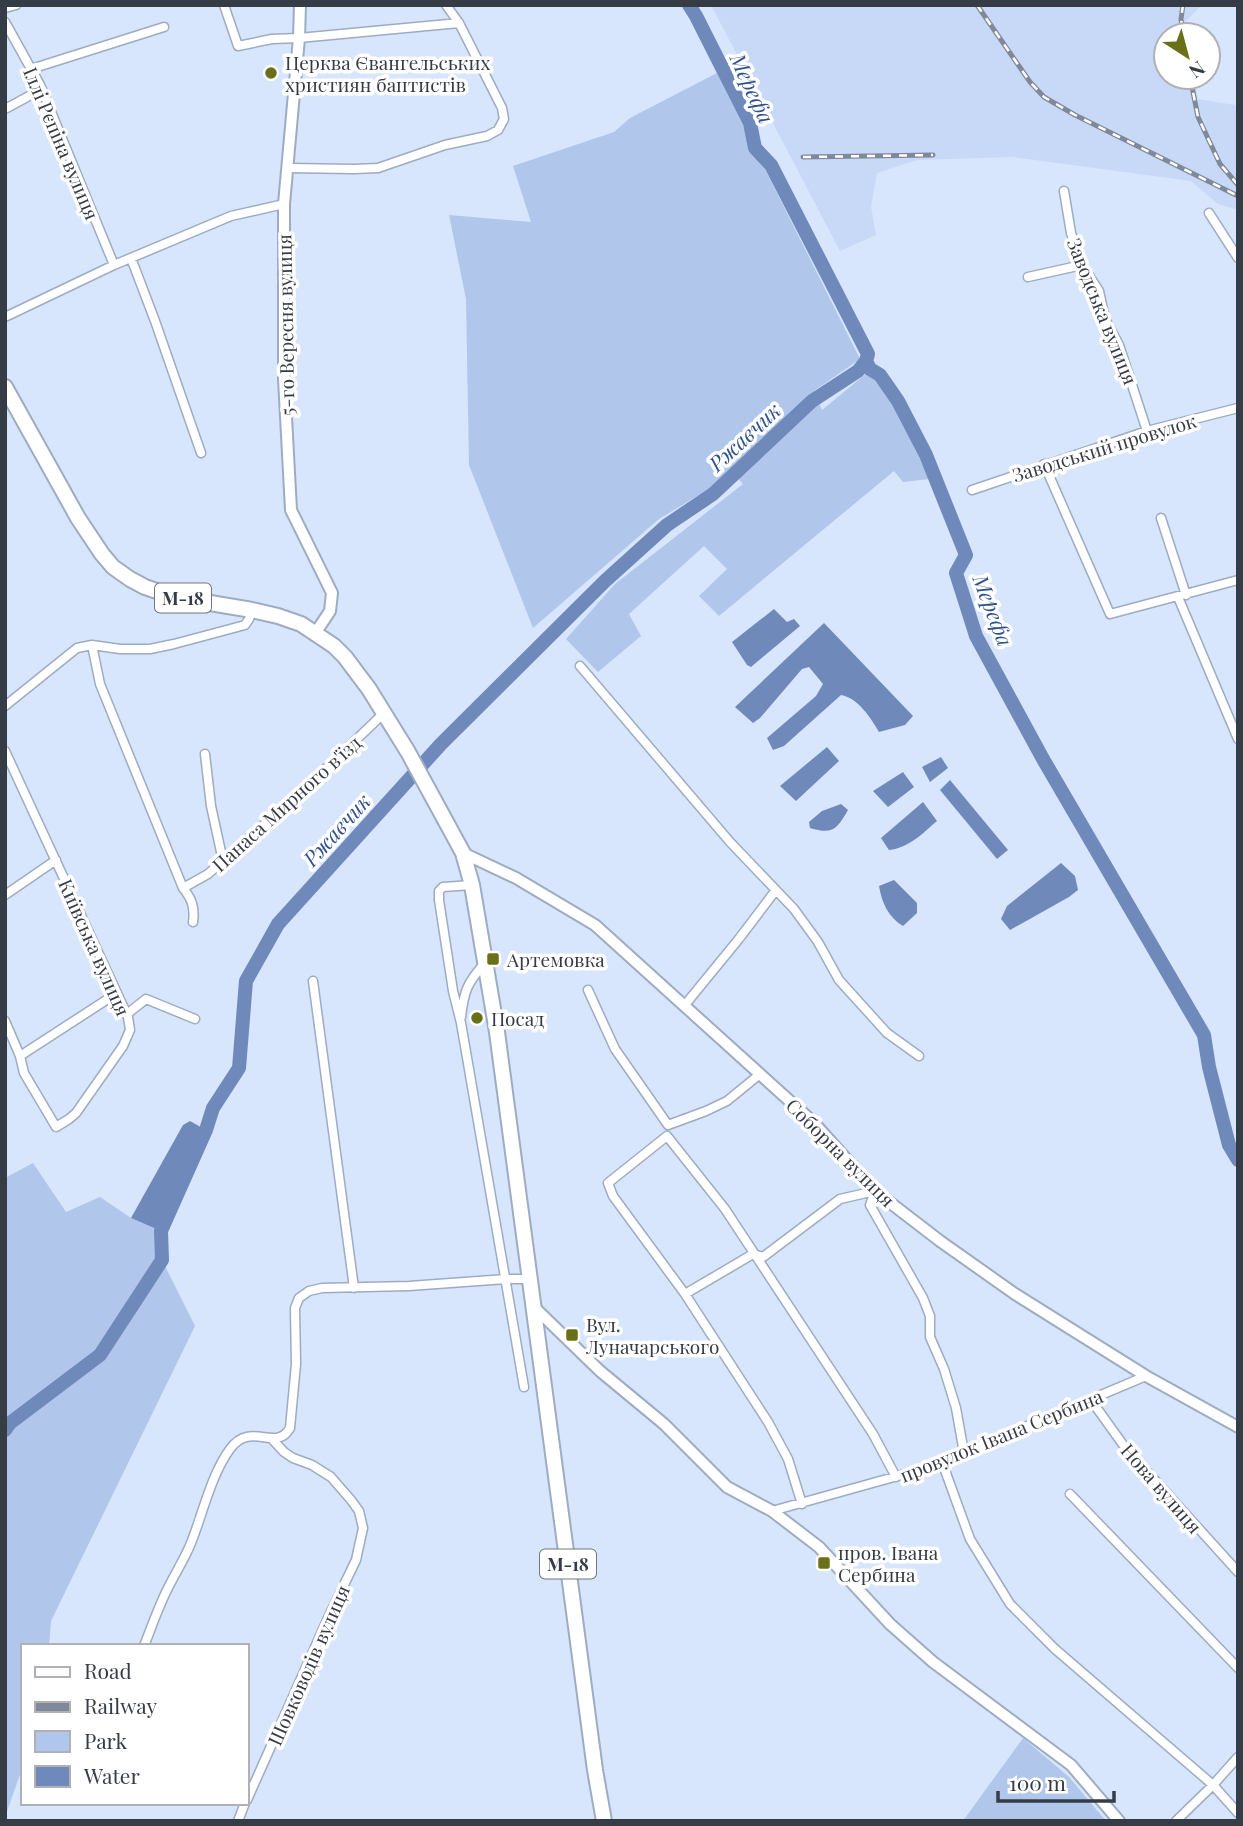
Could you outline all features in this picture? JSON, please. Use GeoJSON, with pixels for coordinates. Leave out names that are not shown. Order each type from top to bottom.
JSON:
{"type":"FeatureCollection","features":[{"type":"Feature","properties":{"kind":"highway","name":"М-18"},"geometry":{"type":"LineString","coordinates":[[5,387],[78,518],[113,566],[145,587],[174,597],[251,610],[301,624],[316,632],[345,657],[369,689],[408,752],[463,853],[472,885],[497,1032],[594,1770],[604,1821]]}},
{"type":"Feature","properties":{"kind":"street"},"geometry":{"type":"LineString","coordinates":[[5,8],[16,5]]}},
{"type":"Feature","properties":{"kind":"street"},"geometry":{"type":"LineString","coordinates":[[224,5],[238,46],[272,39],[459,23]]}},
{"type":"Feature","properties":{"kind":"street","name":"5-го Вересня вулиця"},"geometry":{"type":"LineString","coordinates":[[300,5],[284,204],[284,379],[291,510],[332,593],[330,611],[316,632]]}},
{"type":"Feature","properties":{"kind":"street"},"geometry":{"type":"LineString","coordinates":[[287,168],[378,168],[498,131],[503,119],[502,108],[459,23],[446,5]]}},
{"type":"Feature","properties":{"kind":"street","name":"Іллі Рєпіна вулиця"},"geometry":{"type":"LineString","coordinates":[[5,22],[42,89],[114,265]]}},
{"type":"Feature","properties":{"kind":"street"},"geometry":{"type":"LineString","coordinates":[[32,69],[164,27]]}},
{"type":"Feature","properties":{"kind":"street"},"geometry":{"type":"LineString","coordinates":[[5,108],[42,89]]}},
{"type":"Feature","properties":{"kind":"street","name":"Заводська вулиця"},"geometry":{"type":"LineString","coordinates":[[1064,191],[1071,233],[1083,265],[1099,291],[1105,319],[1119,345],[1147,431]]}},
{"type":"Feature","properties":{"kind":"street"},"geometry":{"type":"LineString","coordinates":[[5,317],[114,265],[231,216],[284,204]]}},
{"type":"Feature","properties":{"kind":"street"},"geometry":{"type":"LineString","coordinates":[[1209,213],[1238,258]]}},
{"type":"Feature","properties":{"kind":"street"},"geometry":{"type":"LineString","coordinates":[[131,258],[201,453]]}},
{"type":"Feature","properties":{"kind":"street"},"geometry":{"type":"LineString","coordinates":[[1028,277],[1083,265]]}},
{"type":"Feature","properties":{"kind":"street","name":"Заводський провулок"},"geometry":{"type":"LineString","coordinates":[[972,490],[1147,431],[1238,408]]}},
{"type":"Feature","properties":{"kind":"street"},"geometry":{"type":"LineString","coordinates":[[1044,464],[1110,614],[1238,580]]}},
{"type":"Feature","properties":{"kind":"street"},"geometry":{"type":"LineString","coordinates":[[1161,518],[1182,596],[1238,739]]}},
{"type":"Feature","properties":{"kind":"street"},"geometry":{"type":"LineString","coordinates":[[5,706],[76,648],[92,645],[150,649],[174,644],[244,625],[251,610]]}},
{"type":"Feature","properties":{"kind":"street"},"geometry":{"type":"LineString","coordinates":[[92,645],[100,684],[183,888],[191,898],[193,922]]}},
{"type":"Feature","properties":{"kind":"street"},"geometry":{"type":"LineString","coordinates":[[580,666],[730,842],[794,909],[818,942],[839,980],[887,1033],[919,1056]]}},
{"type":"Feature","properties":{"kind":"street","name":"Панаса Мирного в'їзд"},"geometry":{"type":"LineString","coordinates":[[183,888],[208,874],[223,861],[384,713]]}},
{"type":"Feature","properties":{"kind":"street","name":"Київська вулиця"},"geometry":{"type":"LineString","coordinates":[[5,751],[127,1014],[130,1030],[123,1046],[76,1113],[56,1127],[24,1073],[20,1056]]}},
{"type":"Feature","properties":{"kind":"street"},"geometry":{"type":"LineString","coordinates":[[205,754],[211,806],[223,861]]}},
{"type":"Feature","properties":{"kind":"street","name":"Соборна вулиця"},"geometry":{"type":"LineString","coordinates":[[463,853],[516,878],[595,925],[814,1123],[875,1191],[940,1241],[1015,1294],[1146,1376],[1238,1427]]}},
{"type":"Feature","properties":{"kind":"street"},"geometry":{"type":"LineString","coordinates":[[5,895],[55,860]]}},
{"type":"Feature","properties":{"kind":"street"},"geometry":{"type":"LineString","coordinates":[[472,885],[443,887],[439,891],[453,991],[461,1023],[524,1387]]}},
{"type":"Feature","properties":{"kind":"street"},"geometry":{"type":"LineString","coordinates":[[684,1006],[776,890]]}},
{"type":"Feature","properties":{"kind":"street"},"geometry":{"type":"LineString","coordinates":[[461,1023],[464,994],[473,976],[485,963]]}},
{"type":"Feature","properties":{"kind":"street"},"geometry":{"type":"LineString","coordinates":[[313,981],[354,1287]]}},
{"type":"Feature","properties":{"kind":"street"},"geometry":{"type":"LineString","coordinates":[[588,990],[615,1049],[668,1125],[667,1136],[725,1209],[873,1434],[896,1477]]}},
{"type":"Feature","properties":{"kind":"street"},"geometry":{"type":"LineString","coordinates":[[5,1021],[20,1056],[117,993]]}},
{"type":"Feature","properties":{"kind":"street"},"geometry":{"type":"LineString","coordinates":[[127,1014],[146,999],[195,1019]]}},
{"type":"Feature","properties":{"kind":"street"},"geometry":{"type":"LineString","coordinates":[[668,1125],[727,1101],[760,1074]]}},
{"type":"Feature","properties":{"kind":"street"},"geometry":{"type":"LineString","coordinates":[[667,1136],[608,1183],[613,1196],[685,1294],[768,1422],[788,1459],[802,1504]]}},
{"type":"Feature","properties":{"kind":"street"},"geometry":{"type":"LineString","coordinates":[[685,1294],[753,1254],[763,1257],[841,1199],[875,1191]]}},
{"type":"Feature","properties":{"kind":"street"},"geometry":{"type":"LineString","coordinates":[[875,1191],[870,1205],[923,1298],[930,1316],[930,1337],[944,1369],[956,1408],[964,1453]]}},
{"type":"Feature","properties":{"kind":"street"},"geometry":{"type":"LineString","coordinates":[[284,1452],[283,1442],[291,1423],[296,1364],[295,1308],[299,1298],[309,1291],[322,1288],[530,1279]]}},
{"type":"Feature","properties":{"kind":"street"},"geometry":{"type":"LineString","coordinates":[[534,1307],[600,1371],[664,1424],[727,1487],[772,1511],[819,1547],[890,1624],[933,1662],[1071,1765],[1119,1821]]}},
{"type":"Feature","properties":{"kind":"street","name":"провулок Івана Сербина"},"geometry":{"type":"LineString","coordinates":[[772,1511],[942,1462],[1146,1376]]}},
{"type":"Feature","properties":{"kind":"street","name":"Нова вулиця"},"geometry":{"type":"LineString","coordinates":[[1091,1400],[1124,1446],[1238,1572]]}},
{"type":"Feature","properties":{"kind":"street"},"geometry":{"type":"LineString","coordinates":[[145,1644],[167,1589],[191,1544],[208,1493],[228,1451],[248,1436],[260,1435],[272,1439],[284,1452]]}},
{"type":"Feature","properties":{"kind":"street"},"geometry":{"type":"LineString","coordinates":[[272,1439],[285,1435]]}},
{"type":"Feature","properties":{"kind":"street","name":"Шовководів вулиця"},"geometry":{"type":"LineString","coordinates":[[248,1798],[356,1560],[363,1528],[359,1511],[331,1477],[284,1452]]}},
{"type":"Feature","properties":{"kind":"street"},"geometry":{"type":"LineString","coordinates":[[942,1462],[970,1539],[1010,1604],[1055,1649],[1213,1785],[1238,1813]]}},
{"type":"Feature","properties":{"kind":"street"},"geometry":{"type":"LineString","coordinates":[[1070,1494],[1238,1668]]}},
{"type":"Feature","properties":{"kind":"street"},"geometry":{"type":"LineString","coordinates":[[1176,1821],[1238,1757]]}},
{"type":"Feature","properties":{"kind":"shaded area"},"geometry":{"type":"Polygon","coordinates":[[[711,5],[1202,5],[1186,21],[1152,21],[1152,91],[1197,91],[1198,99],[1235,105],[1238,110],[1238,210],[1218,204],[1191,181],[1012,157],[917,160],[877,173],[871,206],[876,235],[840,251],[711,5]]]}},
{"type":"Feature","properties":{"kind":"green space"},"geometry":{"type":"Polygon","coordinates":[[[717,73],[860,359],[814,391],[822,410],[867,373],[880,379],[930,479],[903,482],[894,471],[719,616],[699,596],[727,569],[704,546],[629,614],[641,636],[598,672],[566,639],[615,584],[743,484],[734,474],[659,519],[533,628],[469,465],[466,299],[449,215],[531,222],[513,166],[614,132],[630,118],[717,73]]]}},
{"type":"Feature","properties":{"kind":"green space"},"geometry":{"type":"Polygon","coordinates":[[[33,1163],[66,1212],[100,1197],[131,1218],[161,1231],[162,1260],[195,1326],[51,1621],[49,1644],[21,1644],[21,1772],[5,1817],[5,1178],[33,1163]]]}},
{"type":"Feature","properties":{"kind":"green space"},"geometry":{"type":"Polygon","coordinates":[[[1023,1738],[1069,1777],[1106,1821],[963,1821],[1023,1738]]]}},
{"type":"Feature","properties":{"kind":"water"},"geometry":{"type":"Polygon","coordinates":[[[774,609],[787,622],[794,619],[800,626],[751,667],[732,642],[774,609]]]}},
{"type":"Feature","properties":{"kind":"water"},"geometry":{"type":"Polygon","coordinates":[[[824,623],[913,716],[905,725],[879,732],[858,704],[841,695],[784,746],[773,750],[767,738],[816,696],[823,684],[809,667],[802,669],[753,723],[735,707],[824,623]]]}},
{"type":"Feature","properties":{"kind":"water"},"geometry":{"type":"Polygon","coordinates":[[[827,747],[839,761],[796,801],[780,786],[827,747]]]}},
{"type":"Feature","properties":{"kind":"water"},"geometry":{"type":"Polygon","coordinates":[[[941,757],[948,768],[930,782],[922,767],[941,757]]]}},
{"type":"Feature","properties":{"kind":"water"},"geometry":{"type":"Polygon","coordinates":[[[903,772],[914,787],[888,807],[873,791],[903,772]]]}},
{"type":"Feature","properties":{"kind":"water"},"geometry":{"type":"Polygon","coordinates":[[[950,780],[1008,850],[997,859],[940,790],[950,780]]]}},
{"type":"Feature","properties":{"kind":"water"},"geometry":{"type":"Polygon","coordinates":[[[923,802],[937,821],[909,843],[889,850],[881,838],[923,802]]]}},
{"type":"Feature","properties":{"kind":"water"},"geometry":{"type":"Polygon","coordinates":[[[841,804],[848,810],[834,829],[824,831],[810,828],[809,822],[822,811],[841,804]]]}},
{"type":"Feature","properties":{"kind":"water"},"geometry":{"type":"Polygon","coordinates":[[[1061,863],[1075,876],[1078,890],[1010,930],[1001,919],[1007,906],[1061,863]]]}},
{"type":"Feature","properties":{"kind":"water"},"geometry":{"type":"Polygon","coordinates":[[[894,880],[917,903],[917,913],[903,926],[886,909],[879,886],[894,880]]]}},
{"type":"Feature","properties":{"kind":"water"},"geometry":{"type":"Polygon","coordinates":[[[190,1121],[206,1130],[161,1231],[131,1218],[183,1125],[190,1121]]]}},
{"type":"Feature","properties":{"kind":"waterway","name":"Мерефа"},"geometry":{"type":"LineString","coordinates":[[689,5],[750,123],[755,148],[771,165],[868,354],[866,361],[870,369],[880,375],[898,401],[926,455],[966,555],[956,573],[976,636],[1043,759],[1204,1035],[1209,1067],[1229,1145],[1238,1160]]}},
{"type":"Feature","properties":{"kind":"waterway","name":"Ржавчик"},"geometry":{"type":"LineString","coordinates":[[5,1430],[10,1423],[100,1355],[162,1260],[161,1231],[206,1130],[213,1108],[239,1068],[246,981],[278,924],[441,744],[605,581],[667,525],[713,494],[812,401],[858,371],[866,361]]}},
{"type":"Feature","properties":{"kind":"railway"},"geometry":{"type":"LineString","coordinates":[[977,5],[1030,82],[1044,97],[1238,196]]}},
{"type":"Feature","properties":{"kind":"railway"},"geometry":{"type":"LineString","coordinates":[[1181,21],[1183,5]]}},
{"type":"Feature","properties":{"kind":"railway"},"geometry":{"type":"LineString","coordinates":[[1193,91],[1198,117],[1220,164],[1238,185]]}},
{"type":"Feature","properties":{"kind":"railway"},"geometry":{"type":"LineString","coordinates":[[803,157],[933,155]]}},
{"type":"Feature","properties":{"kind":"place","name":"Церква Євангельських християн баптистів"},"geometry":{"type":"Point","coordinates":[271,73]}},
{"type":"Feature","properties":{"kind":"place","name":"Артемовка"},"geometry":{"type":"Point","coordinates":[493,959]}},
{"type":"Feature","properties":{"kind":"place","name":"Посад"},"geometry":{"type":"Point","coordinates":[477,1018]}},
{"type":"Feature","properties":{"kind":"place","name":"Вул. Луначарського"},"geometry":{"type":"Point","coordinates":[572,1335]}},
{"type":"Feature","properties":{"kind":"place","name":"пров. Івана Сербина"},"geometry":{"type":"Point","coordinates":[824,1563]}}]}
